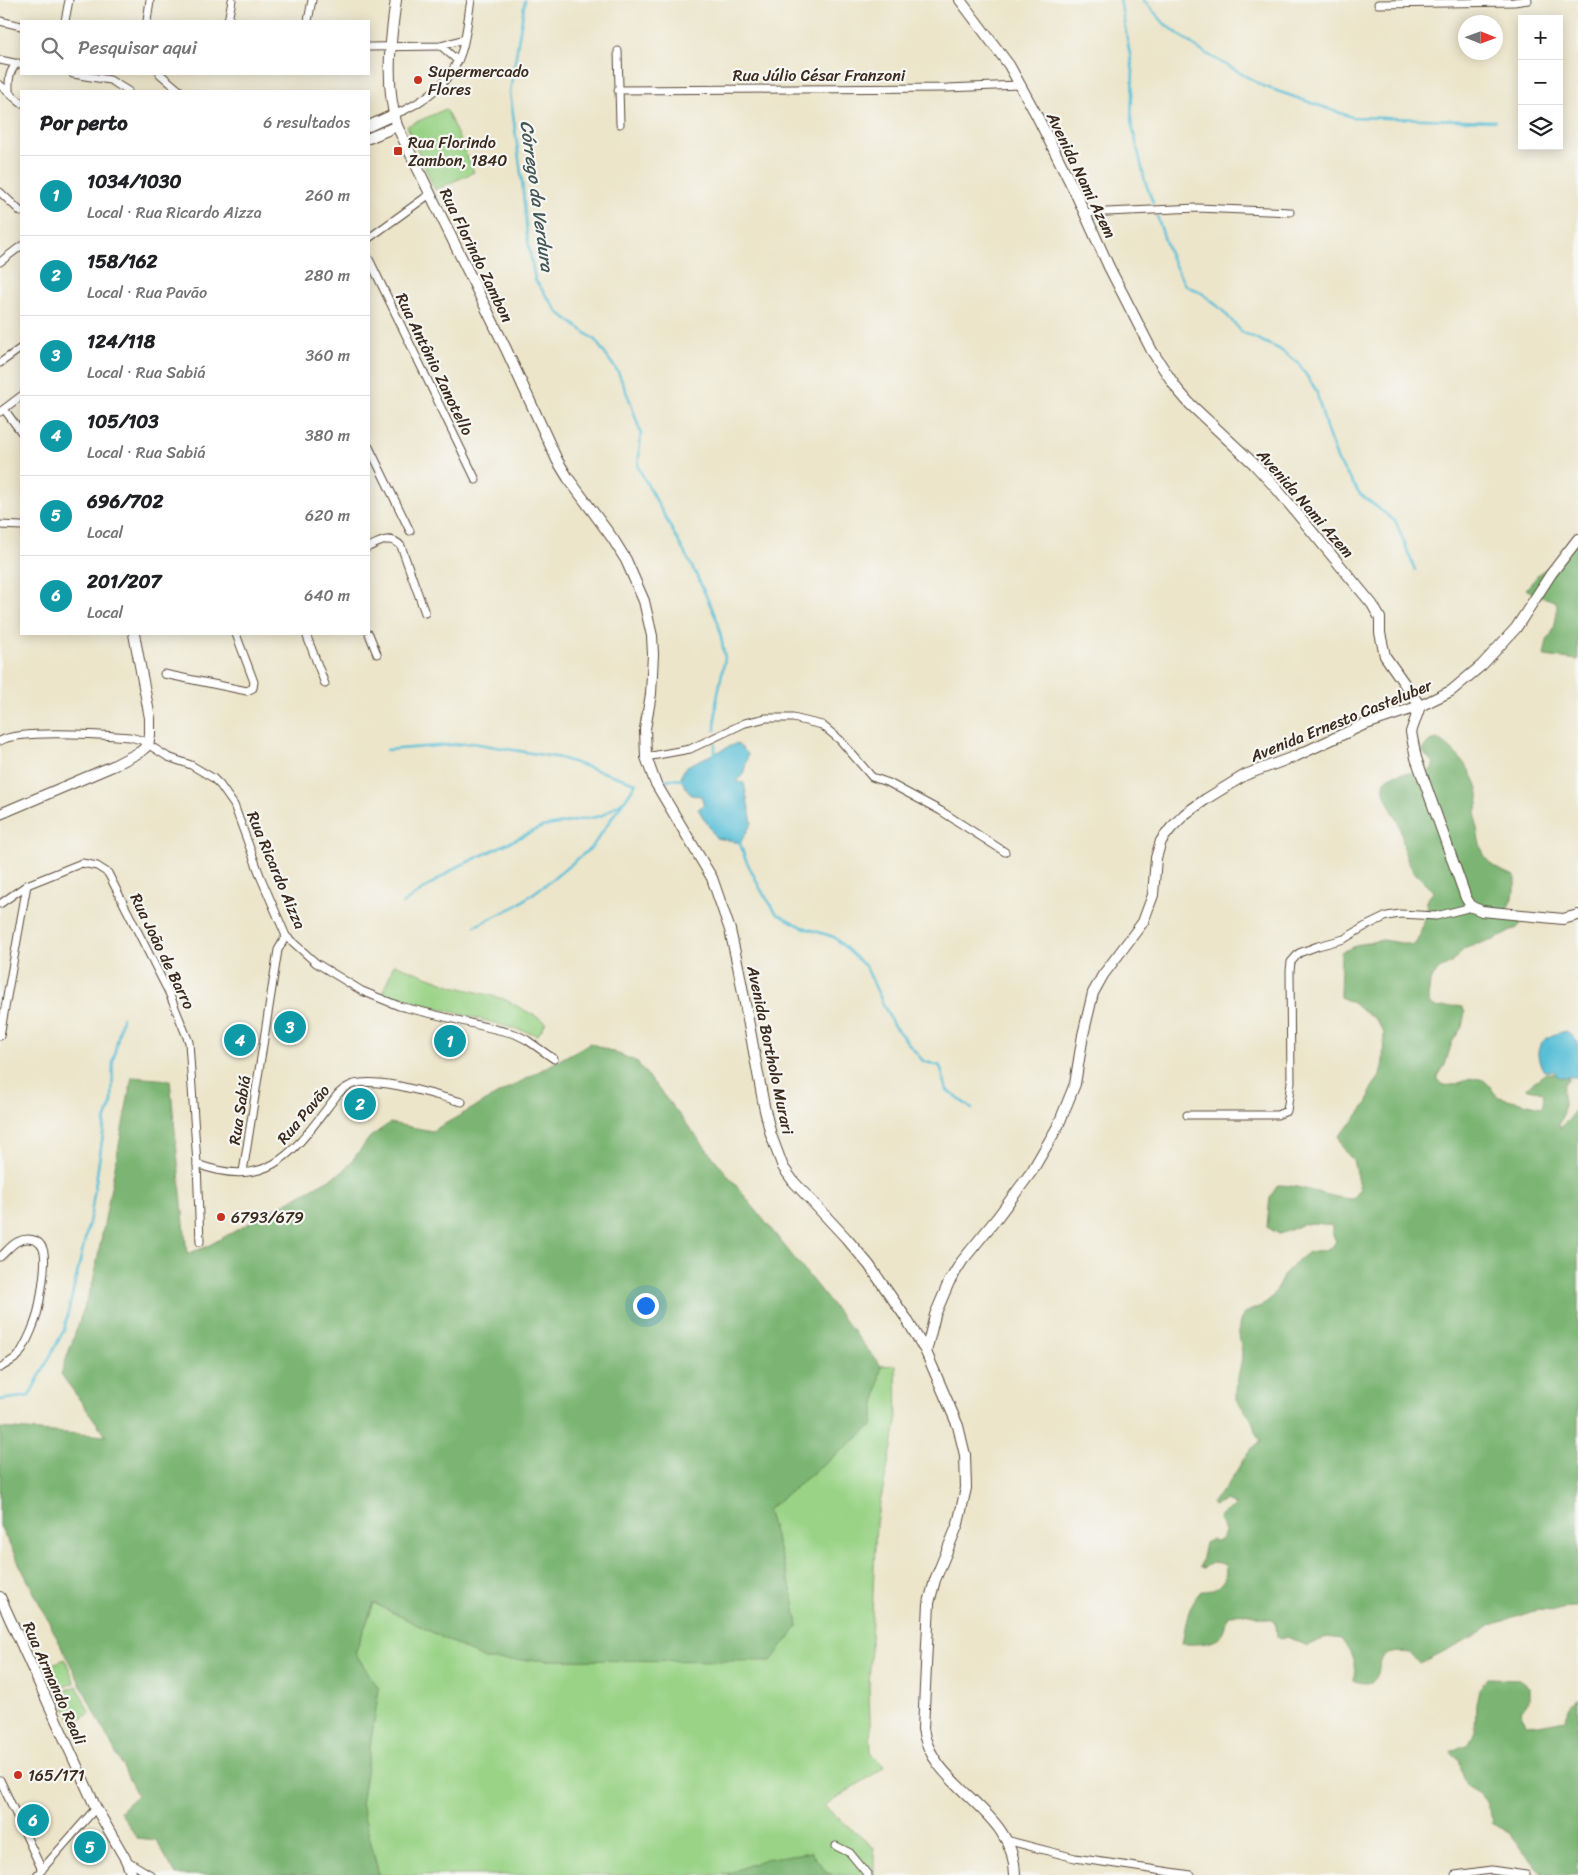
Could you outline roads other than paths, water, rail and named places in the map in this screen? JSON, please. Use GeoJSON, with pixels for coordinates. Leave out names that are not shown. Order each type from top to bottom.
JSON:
{"type":"FeatureCollection","features":[{"type":"Feature","properties":{"kind":"street"},"geometry":{"type":"LineString","coordinates":[[65,20],[69,0]]}},
{"type":"Feature","properties":{"kind":"street"},"geometry":{"type":"LineString","coordinates":[[147,20],[150,0]]}},
{"type":"Feature","properties":{"kind":"street"},"geometry":{"type":"LineString","coordinates":[[228,20],[232,0]]}},
{"type":"Feature","properties":{"kind":"street"},"geometry":{"type":"LineString","coordinates":[[308,20],[312,0]]}},
{"type":"Feature","properties":{"kind":"street","name":"Rua Florindo Zambon"},"geometry":{"type":"LineString","coordinates":[[396,0],[390,48],[390,90],[396,126],[506,349],[543,431]]}},
{"type":"Feature","properties":{"kind":"street"},"geometry":{"type":"LineString","coordinates":[[370,126],[405,110],[435,90],[452,71],[458,61],[464,39],[471,0]]}},
{"type":"Feature","properties":{"kind":"street","name":"Avenida Nami Azem"},"geometry":{"type":"LineString","coordinates":[[960,0],[1009,65],[1056,152],[1109,267],[1144,337],[1166,373],[1190,404],[1254,464],[1276,488],[1372,604],[1380,618],[1380,633],[1385,656],[1420,706]]}},
{"type":"Feature","properties":{"kind":"street"},"geometry":{"type":"LineString","coordinates":[[1378,4],[1514,2],[1528,0]]}},
{"type":"Feature","properties":{"kind":"street"},"geometry":{"type":"LineString","coordinates":[[0,21],[20,26]]}},
{"type":"Feature","properties":{"kind":"street"},"geometry":{"type":"LineString","coordinates":[[370,47],[441,46],[464,39]]}},
{"type":"Feature","properties":{"kind":"street"},"geometry":{"type":"LineString","coordinates":[[441,46],[458,61]]}},
{"type":"Feature","properties":{"kind":"street"},"geometry":{"type":"LineString","coordinates":[[618,50],[620,124]]}},
{"type":"Feature","properties":{"kind":"street"},"geometry":{"type":"LineString","coordinates":[[0,60],[19,64]]}},
{"type":"Feature","properties":{"kind":"street"},"geometry":{"type":"LineString","coordinates":[[10,92],[9,74],[12,68],[19,64]]}},
{"type":"Feature","properties":{"kind":"street"},"geometry":{"type":"LineString","coordinates":[[79,75],[110,80],[126,90]]}},
{"type":"Feature","properties":{"kind":"street"},"geometry":{"type":"LineString","coordinates":[[161,75],[179,90]]}},
{"type":"Feature","properties":{"kind":"street"},"geometry":{"type":"LineString","coordinates":[[0,85],[20,102]]}},
{"type":"Feature","properties":{"kind":"street","name":"Rua Júlio César Franzoni"},"geometry":{"type":"LineString","coordinates":[[618,90],[947,88],[1019,85]]}},
{"type":"Feature","properties":{"kind":"street"},"geometry":{"type":"LineString","coordinates":[[370,138],[396,126],[405,110]]}},
{"type":"Feature","properties":{"kind":"street"},"geometry":{"type":"LineString","coordinates":[[0,192],[20,211]]}},
{"type":"Feature","properties":{"kind":"street"},"geometry":{"type":"LineString","coordinates":[[370,237],[430,194]]}},
{"type":"Feature","properties":{"kind":"street"},"geometry":{"type":"LineString","coordinates":[[1084,213],[1198,208],[1290,212]]}},
{"type":"Feature","properties":{"kind":"street"},"geometry":{"type":"LineString","coordinates":[[0,262],[20,247]]}},
{"type":"Feature","properties":{"kind":"street","name":"Rua Antônio Zanotello"},"geometry":{"type":"LineString","coordinates":[[371,272],[476,480]]}},
{"type":"Feature","properties":{"kind":"street"},"geometry":{"type":"LineString","coordinates":[[0,363],[20,349]]}},
{"type":"Feature","properties":{"kind":"street"},"geometry":{"type":"LineString","coordinates":[[20,397],[2,410],[20,431]]}},
{"type":"Feature","properties":{"kind":"street","name":"Avenida Bortholo Murari"},"geometry":{"type":"LineString","coordinates":[[543,431],[568,478],[614,539],[626,560],[644,601],[652,636],[653,654],[651,694],[645,729],[646,757],[654,782],[712,878],[730,930],[740,970],[764,1106],[771,1135],[783,1167],[793,1181],[846,1238],[874,1272],[906,1318],[926,1352],[958,1426],[965,1455],[966,1478],[962,1512],[935,1580],[929,1603],[922,1719],[924,1738],[939,1766],[996,1824],[1006,1840]]}},
{"type":"Feature","properties":{"kind":"street"},"geometry":{"type":"LineString","coordinates":[[371,460],[410,532]]}},
{"type":"Feature","properties":{"kind":"street"},"geometry":{"type":"LineString","coordinates":[[0,525],[20,526]]}},
{"type":"Feature","properties":{"kind":"street"},"geometry":{"type":"LineString","coordinates":[[370,546],[382,540],[391,539],[401,546],[424,613]]}},
{"type":"Feature","properties":{"kind":"street","name":"Avenida Ernesto Casteluber"},"geometry":{"type":"LineString","coordinates":[[926,1352],[935,1315],[949,1282],[962,1261],[1032,1171],[1058,1126],[1075,1084],[1083,1035],[1093,993],[1103,975],[1143,922],[1153,895],[1156,858],[1161,841],[1171,828],[1185,814],[1245,775],[1296,756],[1363,725],[1420,706],[1452,691],[1501,647],[1516,628],[1551,574],[1578,539]]}},
{"type":"Feature","properties":{"kind":"street"},"geometry":{"type":"LineString","coordinates":[[0,814],[113,766],[140,752],[149,740],[150,718],[134,635]]}},
{"type":"Feature","properties":{"kind":"street"},"geometry":{"type":"LineString","coordinates":[[164,674],[247,691],[253,688],[254,682],[236,635]]}},
{"type":"Feature","properties":{"kind":"street"},"geometry":{"type":"LineString","coordinates":[[306,635],[325,684]]}},
{"type":"Feature","properties":{"kind":"street"},"geometry":{"type":"LineString","coordinates":[[369,635],[377,654]]}},
{"type":"Feature","properties":{"kind":"street"},"geometry":{"type":"LineString","coordinates":[[1420,706],[1412,732],[1416,758],[1466,898],[1472,908]]}},
{"type":"Feature","properties":{"kind":"street"},"geometry":{"type":"LineString","coordinates":[[646,757],[690,749],[745,723],[766,718],[793,718],[822,725],[840,740],[872,777],[889,783],[942,811],[1005,852]]}},
{"type":"Feature","properties":{"kind":"street","name":"Rua Ricardo Aizza"},"geometry":{"type":"LineString","coordinates":[[0,741],[7,737],[41,734],[130,737],[149,740],[168,756],[213,778],[226,792],[234,805],[261,878],[286,936],[316,963],[362,991],[399,1006],[515,1034],[554,1059]]}},
{"type":"Feature","properties":{"kind":"street","name":"Rua João de Barro"},"geometry":{"type":"LineString","coordinates":[[0,904],[27,885],[82,863],[97,866],[108,873],[170,992],[189,1042],[200,1242]]}},
{"type":"Feature","properties":{"kind":"street"},"geometry":{"type":"LineString","coordinates":[[0,1036],[27,885]]}},
{"type":"Feature","properties":{"kind":"street"},"geometry":{"type":"LineString","coordinates":[[1187,1115],[1277,1115],[1287,1111],[1291,1082],[1290,971],[1292,962],[1300,953],[1344,939],[1387,916],[1400,914],[1436,916],[1472,908],[1482,911],[1563,919],[1578,915]]}},
{"type":"Feature","properties":{"kind":"street","name":"Rua Sabiá"},"geometry":{"type":"LineString","coordinates":[[243,1172],[278,950],[286,936]]}},
{"type":"Feature","properties":{"kind":"street","name":"Rua Pavão"},"geometry":{"type":"LineString","coordinates":[[197,1164],[222,1171],[243,1172],[261,1170],[282,1160],[298,1144],[344,1087],[354,1084],[366,1082],[383,1083],[462,1102]]}},
{"type":"Feature","properties":{"kind":"street"},"geometry":{"type":"LineString","coordinates":[[0,1257],[15,1243],[23,1239],[31,1239],[38,1242],[44,1249],[45,1258],[43,1281],[35,1322],[28,1339],[17,1357],[0,1368]]}},
{"type":"Feature","properties":{"kind":"street","name":"Rua Armando Reali"},"geometry":{"type":"LineString","coordinates":[[0,1597],[96,1808],[126,1860],[132,1875]]}},
{"type":"Feature","properties":{"kind":"street"},"geometry":{"type":"LineString","coordinates":[[0,1780],[39,1872],[96,1808]]}},
{"type":"Feature","properties":{"kind":"street"},"geometry":{"type":"LineString","coordinates":[[1015,1875],[1006,1840],[1076,1858],[1192,1875]]}},
{"type":"Feature","properties":{"kind":"street"},"geometry":{"type":"LineString","coordinates":[[836,1846],[850,1853],[868,1875]]}},
{"type":"Feature","properties":{"kind":"street"},"geometry":{"type":"LineString","coordinates":[[126,1860],[151,1875]]}},
{"type":"Feature","properties":{"kind":"street"},"geometry":{"type":"LineString","coordinates":[[1455,1875],[1491,1870],[1526,1875]]}},
{"type":"Feature","properties":{"kind":"water"},"geometry":{"type":"Polygon","coordinates":[[[737,743],[748,754],[744,772],[737,782],[744,783],[752,823],[740,843],[716,838],[698,809],[704,805],[701,796],[691,795],[681,780],[682,773],[687,766],[737,743]]]}},
{"type":"Feature","properties":{"kind":"water"},"geometry":{"type":"Polygon","coordinates":[[[1567,1031],[1578,1042],[1578,1077],[1558,1077],[1554,1071],[1544,1071],[1538,1055],[1541,1044],[1546,1039],[1567,1031]]]}},
{"type":"Feature","properties":{"kind":"waterway","name":"Córrego da Verdura"},"geometry":{"type":"LineString","coordinates":[[525,0],[510,92],[527,236],[535,280],[559,313],[595,340],[618,372],[630,401],[641,434],[638,467],[696,574],[718,622],[725,658],[716,704],[715,730]]}},
{"type":"Feature","properties":{"kind":"waterway"},"geometry":{"type":"LineString","coordinates":[[1120,0],[1133,71],[1131,121],[1145,181],[1153,203]]}},
{"type":"Feature","properties":{"kind":"waterway"},"geometry":{"type":"LineString","coordinates":[[1143,0],[1165,24],[1200,50],[1263,86],[1352,117],[1496,121]]}},
{"type":"Feature","properties":{"kind":"waterway"},"geometry":{"type":"LineString","coordinates":[[1157,216],[1171,258],[1185,285],[1202,293],[1222,310],[1242,332],[1279,349],[1298,363],[1316,390],[1327,431],[1338,461],[1360,494],[1396,522],[1415,570]]}},
{"type":"Feature","properties":{"kind":"waterway"},"geometry":{"type":"LineString","coordinates":[[387,750],[473,743],[560,758],[636,783],[625,800],[601,816],[542,827],[455,868],[402,904]]}},
{"type":"Feature","properties":{"kind":"waterway","name":"Córrego da Verdura"},"geometry":{"type":"LineString","coordinates":[[715,744],[715,757]]}},
{"type":"Feature","properties":{"kind":"waterway"},"geometry":{"type":"LineString","coordinates":[[662,781],[671,779],[683,780]]}},
{"type":"Feature","properties":{"kind":"waterway"},"geometry":{"type":"LineString","coordinates":[[475,926],[516,906],[592,847],[623,802]]}},
{"type":"Feature","properties":{"kind":"waterway"},"geometry":{"type":"LineString","coordinates":[[739,840],[745,858],[761,890],[777,914],[802,927],[834,937],[866,967],[893,1025],[923,1061],[940,1066],[947,1090],[972,1109]]}},
{"type":"Feature","properties":{"kind":"waterway"},"geometry":{"type":"LineString","coordinates":[[0,1400],[29,1396],[64,1330],[91,1214],[105,1121],[112,1102],[113,1061],[122,1018]]}},
{"type":"Feature","properties":{"kind":"place","name":"Supermercado Flores"},"geometry":{"type":"Point","coordinates":[418,80]}},
{"type":"Feature","properties":{"kind":"place","name":"Rua Florindo Zambon, 1840"},"geometry":{"type":"Point","coordinates":[398,151]}},
{"type":"Feature","properties":{"kind":"place","name":"124/118"},"geometry":{"type":"Point","coordinates":[290,1027]}},
{"type":"Feature","properties":{"kind":"place","name":"105/103"},"geometry":{"type":"Point","coordinates":[240,1040]}},
{"type":"Feature","properties":{"kind":"place","name":"1034/1030"},"geometry":{"type":"Point","coordinates":[450,1041]}},
{"type":"Feature","properties":{"kind":"place","name":"158/162"},"geometry":{"type":"Point","coordinates":[360,1104]}},
{"type":"Feature","properties":{"kind":"place","name":"6793/679"},"geometry":{"type":"Point","coordinates":[221,1217]}},
{"type":"Feature","properties":{"kind":"place","name":"165/171"},"geometry":{"type":"Point","coordinates":[18,1775]}},
{"type":"Feature","properties":{"kind":"place","name":"201/207"},"geometry":{"type":"Point","coordinates":[33,1820]}},
{"type":"Feature","properties":{"kind":"place","name":"696/702"},"geometry":{"type":"Point","coordinates":[90,1847]}}]}
